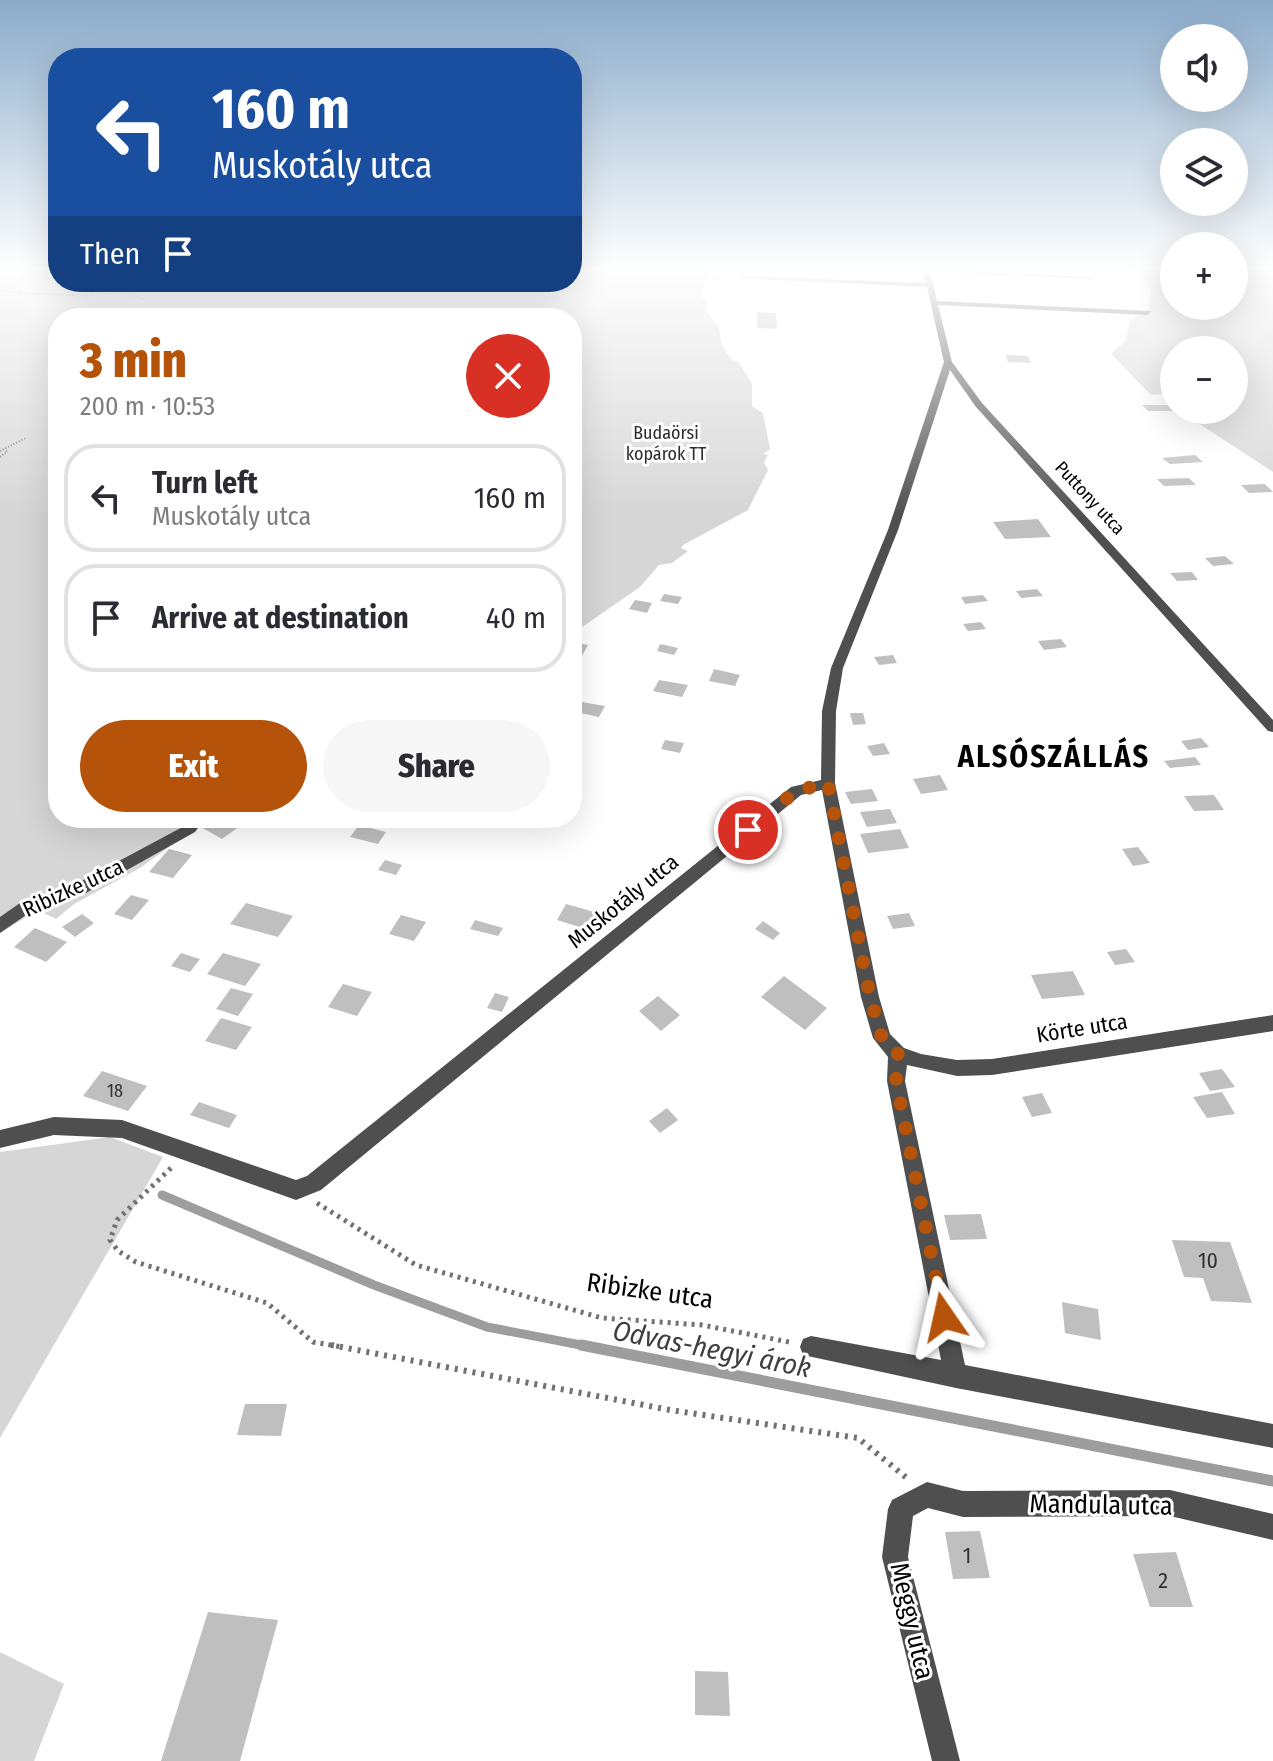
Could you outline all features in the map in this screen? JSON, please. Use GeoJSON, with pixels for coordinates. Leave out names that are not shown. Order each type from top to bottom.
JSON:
{"type":"FeatureCollection","features":[{"type":"Feature","properties":{"kind":"street","name":"Puttony utca"},"geometry":{"type":"LineString","coordinates":[[945,351],[948,362],[979,405],[1273,728]]}},
{"type":"Feature","properties":{"kind":"street"},"geometry":{"type":"LineString","coordinates":[[948,362],[893,530],[837,668],[829,711],[828,783],[870,997],[882,1038],[898,1054],[896,1081],[956,1376]]}},
{"type":"Feature","properties":{"kind":"street","name":"Muskotály utca"},"geometry":{"type":"LineString","coordinates":[[296,1190],[314,1183],[796,791],[828,783]]}},
{"type":"Feature","properties":{"kind":"street","name":"Ribizke utca"},"geometry":{"type":"LineString","coordinates":[[0,926],[26,907],[80,889],[190,828]]}},
{"type":"Feature","properties":{"kind":"street","name":"Körte utca"},"geometry":{"type":"LineString","coordinates":[[898,1054],[934,1065],[992,1067],[1273,1023]]}},
{"type":"Feature","properties":{"kind":"street"},"geometry":{"type":"LineString","coordinates":[[0,1139],[54,1126],[122,1129],[191,1150],[296,1190]]}},
{"type":"Feature","properties":{"kind":"street"},"geometry":{"type":"LineString","coordinates":[[811,1347],[1273,1436]]}},
{"type":"Feature","properties":{"kind":"street","name":"Mandula utca"},"geometry":{"type":"LineString","coordinates":[[927,1495],[963,1504],[1170,1503],[1273,1527]]}},
{"type":"Feature","properties":{"kind":"street","name":"Meggy utca"},"geometry":{"type":"LineString","coordinates":[[927,1495],[901,1509],[895,1557],[946,1761]]}},
{"type":"Feature","properties":{"kind":"path"},"geometry":{"type":"LineString","coordinates":[[0,451],[26,438]]}},
{"type":"Feature","properties":{"kind":"path"},"geometry":{"type":"LineString","coordinates":[[0,457],[7,452],[5,449]]}},
{"type":"Feature","properties":{"kind":"path"},"geometry":{"type":"LineString","coordinates":[[191,1150],[135,1198],[117,1220],[110,1240],[118,1251],[136,1262],[267,1303],[313,1342],[670,1410],[858,1438],[927,1495]]}},
{"type":"Feature","properties":{"kind":"path","name":"Ribizke utca"},"geometry":{"type":"LineString","coordinates":[[296,1190],[416,1265],[602,1318],[702,1325],[811,1347]]}},
{"type":"Feature","properties":{"kind":"green space","name":"Budaörsi kopárok TT"},"geometry":{"type":"Polygon","coordinates":[[[0,351],[48,351],[48,828],[195,828],[140,868],[74,904],[56,919],[38,910],[0,933],[0,351]]]}},
{"type":"Feature","properties":{"kind":"green space","name":"Budaörsi kopárok TT"},"geometry":{"type":"Polygon","coordinates":[[[582,351],[726,351],[732,360],[738,361],[752,384],[752,406],[763,413],[770,449],[763,454],[768,455],[764,462],[768,470],[748,510],[683,545],[681,548],[688,551],[672,563],[659,565],[640,587],[582,627],[582,351]]]}},
{"type":"Feature","properties":{"kind":"green space"},"geometry":{"type":"Polygon","coordinates":[[[1114,351],[1160,351],[1160,394],[1151,395],[1111,354],[1114,351]]]}},
{"type":"Feature","properties":{"kind":"green space"},"geometry":{"type":"Polygon","coordinates":[[[1248,351],[1273,351],[1273,472],[1199,424],[1248,424],[1248,351]]]}},
{"type":"Feature","properties":{"kind":"green space"},"geometry":{"type":"Polygon","coordinates":[[[110,1137],[163,1157],[0,1438],[0,1152],[110,1137]]]}},
{"type":"Feature","properties":{"kind":"green space"},"geometry":{"type":"Polygon","coordinates":[[[0,1652],[64,1684],[34,1761],[0,1761],[0,1652]]]}},
{"type":"Feature","properties":{"kind":"building"},"geometry":{"type":"Polygon","coordinates":[[[1005,355],[1028,356],[1031,363],[1008,362],[1005,355]]]}},
{"type":"Feature","properties":{"kind":"building"},"geometry":{"type":"Polygon","coordinates":[[[1142,405],[1160,405],[1160,411],[1148,411],[1142,405]]]}},
{"type":"Feature","properties":{"kind":"building"},"geometry":{"type":"Polygon","coordinates":[[[1195,455],[1203,462],[1170,464],[1162,458],[1195,455]]]}},
{"type":"Feature","properties":{"kind":"building"},"geometry":{"type":"Polygon","coordinates":[[[1189,478],[1196,485],[1164,486],[1157,479],[1189,478]]]}},
{"type":"Feature","properties":{"kind":"building"},"geometry":{"type":"Polygon","coordinates":[[[1265,484],[1273,492],[1249,493],[1241,485],[1265,484]]]}},
{"type":"Feature","properties":{"kind":"building"},"geometry":{"type":"Polygon","coordinates":[[[1038,519],[1051,537],[1005,539],[993,522],[1038,519]]]}},
{"type":"Feature","properties":{"kind":"building"},"geometry":{"type":"Polygon","coordinates":[[[1225,556],[1234,564],[1213,566],[1205,558],[1225,556]]]}},
{"type":"Feature","properties":{"kind":"building"},"geometry":{"type":"Polygon","coordinates":[[[1192,572],[1198,580],[1177,581],[1170,573],[1192,572]]]}},
{"type":"Feature","properties":{"kind":"building"},"geometry":{"type":"Polygon","coordinates":[[[1037,589],[1043,596],[1021,598],[1016,591],[1037,589]]]}},
{"type":"Feature","properties":{"kind":"building"},"geometry":{"type":"Polygon","coordinates":[[[664,594],[682,597],[678,604],[660,601],[664,594]]]}},
{"type":"Feature","properties":{"kind":"building"},"geometry":{"type":"Polygon","coordinates":[[[983,595],[988,601],[965,604],[961,597],[983,595]]]}},
{"type":"Feature","properties":{"kind":"building"},"geometry":{"type":"Polygon","coordinates":[[[635,600],[652,603],[647,613],[629,609],[635,600]]]}},
{"type":"Feature","properties":{"kind":"building"},"geometry":{"type":"Polygon","coordinates":[[[981,622],[986,629],[968,631],[963,624],[981,622]]]}},
{"type":"Feature","properties":{"kind":"building"},"geometry":{"type":"Polygon","coordinates":[[[1061,639],[1067,647],[1044,650],[1038,641],[1061,639]]]}},
{"type":"Feature","properties":{"kind":"building"},"geometry":{"type":"Polygon","coordinates":[[[660,644],[678,648],[674,655],[657,651],[660,644]]]}},
{"type":"Feature","properties":{"kind":"building"},"geometry":{"type":"Polygon","coordinates":[[[893,655],[897,663],[879,665],[874,657],[893,655]]]}},
{"type":"Feature","properties":{"kind":"building"},"geometry":{"type":"Polygon","coordinates":[[[714,669],[740,675],[735,686],[709,681],[714,669]]]}},
{"type":"Feature","properties":{"kind":"building"},"geometry":{"type":"Polygon","coordinates":[[[659,680],[688,685],[682,697],[653,691],[659,680]]]}},
{"type":"Feature","properties":{"kind":"building"},"geometry":{"type":"Polygon","coordinates":[[[582,702],[605,706],[599,717],[582,713],[582,702]]]}},
{"type":"Feature","properties":{"kind":"building"},"geometry":{"type":"Polygon","coordinates":[[[850,713],[863,713],[866,724],[853,725],[850,713]]]}},
{"type":"Feature","properties":{"kind":"building"},"geometry":{"type":"Polygon","coordinates":[[[1201,738],[1209,747],[1188,750],[1181,741],[1201,738]]]}},
{"type":"Feature","properties":{"kind":"building"},"geometry":{"type":"Polygon","coordinates":[[[665,740],[684,743],[680,753],[661,749],[665,740]]]}},
{"type":"Feature","properties":{"kind":"building"},"geometry":{"type":"Polygon","coordinates":[[[884,743],[890,754],[873,756],[867,746],[884,743]]]}},
{"type":"Feature","properties":{"kind":"building"},"geometry":{"type":"Polygon","coordinates":[[[1195,757],[1201,765],[1170,768],[1164,761],[1195,757]]]}},
{"type":"Feature","properties":{"kind":"building"},"geometry":{"type":"Polygon","coordinates":[[[940,775],[948,790],[921,794],[913,779],[940,775]]]}},
{"type":"Feature","properties":{"kind":"building"},"geometry":{"type":"Polygon","coordinates":[[[872,789],[878,801],[851,804],[845,792],[872,789]]]}},
{"type":"Feature","properties":{"kind":"building"},"geometry":{"type":"Polygon","coordinates":[[[1214,795],[1224,810],[1194,811],[1184,796],[1214,795]]]}},
{"type":"Feature","properties":{"kind":"building"},"geometry":{"type":"Polygon","coordinates":[[[890,809],[897,823],[867,827],[860,812],[890,809]]]}},
{"type":"Feature","properties":{"kind":"building"},"geometry":{"type":"Polygon","coordinates":[[[203,828],[237,828],[222,839],[203,828]]]}},
{"type":"Feature","properties":{"kind":"building"},"geometry":{"type":"Polygon","coordinates":[[[357,828],[386,832],[378,844],[350,837],[357,828]]]}},
{"type":"Feature","properties":{"kind":"building"},"geometry":{"type":"Polygon","coordinates":[[[900,829],[909,848],[868,853],[860,834],[900,829]]]}},
{"type":"Feature","properties":{"kind":"building"},"geometry":{"type":"Polygon","coordinates":[[[1138,847],[1150,863],[1133,866],[1122,849],[1138,847]]]}},
{"type":"Feature","properties":{"kind":"building"},"geometry":{"type":"Polygon","coordinates":[[[169,849],[192,855],[173,878],[149,872],[169,849]]]}},
{"type":"Feature","properties":{"kind":"building"},"geometry":{"type":"Polygon","coordinates":[[[385,860],[402,865],[396,875],[378,870],[385,860]]]}},
{"type":"Feature","properties":{"kind":"building"},"geometry":{"type":"Polygon","coordinates":[[[131,895],[149,900],[132,920],[114,914],[131,895]]]}},
{"type":"Feature","properties":{"kind":"building"},"geometry":{"type":"Polygon","coordinates":[[[246,903],[293,916],[278,937],[230,924],[246,903]]]}},
{"type":"Feature","properties":{"kind":"building"},"geometry":{"type":"Polygon","coordinates":[[[566,904],[598,913],[589,930],[557,920],[566,904]]]}},
{"type":"Feature","properties":{"kind":"building"},"geometry":{"type":"Polygon","coordinates":[[[909,913],[915,926],[893,929],[887,916],[909,913]]]}},
{"type":"Feature","properties":{"kind":"building"},"geometry":{"type":"Polygon","coordinates":[[[82,914],[94,923],[75,937],[62,927],[82,914]]]}},
{"type":"Feature","properties":{"kind":"building"},"geometry":{"type":"Polygon","coordinates":[[[401,915],[426,922],[414,941],[389,934],[401,915]]]}},
{"type":"Feature","properties":{"kind":"building"},"geometry":{"type":"Polygon","coordinates":[[[475,920],[503,928],[498,936],[470,929],[475,920]]]}},
{"type":"Feature","properties":{"kind":"building"},"geometry":{"type":"Polygon","coordinates":[[[763,921],[780,933],[773,940],[755,929],[763,921]]]}},
{"type":"Feature","properties":{"kind":"building"},"geometry":{"type":"Polygon","coordinates":[[[35,928],[67,942],[46,962],[14,947],[35,928]]]}},
{"type":"Feature","properties":{"kind":"building"},"geometry":{"type":"Polygon","coordinates":[[[1126,949],[1135,962],[1115,965],[1107,952],[1126,949]]]}},
{"type":"Feature","properties":{"kind":"building"},"geometry":{"type":"Polygon","coordinates":[[[181,953],[200,959],[190,972],[171,966],[181,953]]]}},
{"type":"Feature","properties":{"kind":"building"},"geometry":{"type":"Polygon","coordinates":[[[223,953],[261,964],[245,986],[207,974],[223,953]]]}},
{"type":"Feature","properties":{"kind":"building"},"geometry":{"type":"Polygon","coordinates":[[[1073,971],[1085,995],[1042,999],[1031,975],[1073,971]]]}},
{"type":"Feature","properties":{"kind":"building"},"geometry":{"type":"Polygon","coordinates":[[[784,976],[827,1008],[805,1030],[761,997],[784,976]]]}},
{"type":"Feature","properties":{"kind":"building"},"geometry":{"type":"Polygon","coordinates":[[[343,984],[372,992],[357,1016],[328,1007],[343,984]]]}},
{"type":"Feature","properties":{"kind":"building"},"geometry":{"type":"Polygon","coordinates":[[[231,988],[253,994],[238,1016],[216,1009],[231,988]]]}},
{"type":"Feature","properties":{"kind":"building"},"geometry":{"type":"Polygon","coordinates":[[[495,993],[509,997],[502,1012],[487,1008],[495,993]]]}},
{"type":"Feature","properties":{"kind":"building"},"geometry":{"type":"Polygon","coordinates":[[[658,996],[680,1015],[661,1031],[639,1011],[658,996]]]}},
{"type":"Feature","properties":{"kind":"building"},"geometry":{"type":"Polygon","coordinates":[[[221,1018],[252,1027],[236,1050],[205,1041],[221,1018]]]}},
{"type":"Feature","properties":{"kind":"building"},"geometry":{"type":"Polygon","coordinates":[[[1222,1069],[1235,1087],[1210,1091],[1199,1073],[1222,1069]]]}},
{"type":"Feature","properties":{"kind":"building"},"geometry":{"type":"Polygon","coordinates":[[[102,1071],[147,1086],[128,1111],[83,1096],[102,1071]]]}},
{"type":"Feature","properties":{"kind":"building"},"geometry":{"type":"Polygon","coordinates":[[[1222,1092],[1235,1114],[1207,1118],[1193,1097],[1222,1092]]]}},
{"type":"Feature","properties":{"kind":"building"},"geometry":{"type":"Polygon","coordinates":[[[1042,1093],[1052,1113],[1032,1117],[1022,1097],[1042,1093]]]}},
{"type":"Feature","properties":{"kind":"building"},"geometry":{"type":"Polygon","coordinates":[[[199,1102],[237,1115],[229,1128],[190,1115],[199,1102]]]}},
{"type":"Feature","properties":{"kind":"building"},"geometry":{"type":"Polygon","coordinates":[[[667,1108],[678,1120],[660,1133],[649,1121],[667,1108]]]}},
{"type":"Feature","properties":{"kind":"building"},"geometry":{"type":"Polygon","coordinates":[[[981,1214],[987,1239],[950,1240],[944,1215],[981,1214]]]}},
{"type":"Feature","properties":{"kind":"building"},"geometry":{"type":"Polygon","coordinates":[[[1172,1240],[1230,1242],[1252,1303],[1211,1301],[1203,1278],[1184,1277],[1172,1240]]]}},
{"type":"Feature","properties":{"kind":"building"},"geometry":{"type":"Polygon","coordinates":[[[1062,1302],[1098,1309],[1101,1340],[1065,1333],[1062,1302]]]}},
{"type":"Feature","properties":{"kind":"building"},"geometry":{"type":"Polygon","coordinates":[[[245,1404],[287,1404],[281,1436],[237,1435],[245,1404]]]}},
{"type":"Feature","properties":{"kind":"building"},"geometry":{"type":"Polygon","coordinates":[[[980,1531],[990,1578],[953,1579],[945,1532],[980,1531]]]}},
{"type":"Feature","properties":{"kind":"building"},"geometry":{"type":"Polygon","coordinates":[[[1176,1552],[1193,1607],[1150,1607],[1133,1554],[1176,1552]]]}},
{"type":"Feature","properties":{"kind":"building"},"geometry":{"type":"Polygon","coordinates":[[[208,1612],[278,1620],[240,1761],[161,1761],[208,1612]]]}},
{"type":"Feature","properties":{"kind":"building"},"geometry":{"type":"Polygon","coordinates":[[[695,1671],[728,1672],[730,1716],[695,1715],[695,1671]]]}},
{"type":"Feature","properties":{"kind":"waterway","name":"Odvas-hegyi árok"},"geometry":{"type":"LineString","coordinates":[[162,1195],[374,1285],[487,1327],[591,1347]]}},
{"type":"Feature","properties":{"kind":"waterway","name":"Odvas-hegyi árok"},"geometry":{"type":"LineString","coordinates":[[581,1345],[1273,1481]]}},
{"type":"Feature","properties":{"kind":"district","name":"ALSÓSZÁLLÁS"},"geometry":{"type":"Point","coordinates":[1054,757]}},
{"type":"Feature","properties":{"kind":"route"},"geometry":{"type":"LineString","coordinates":[[748,830],[796,791],[828,783],[870,997],[882,1038],[898,1054],[896,1081],[944,1317]]}}]}
